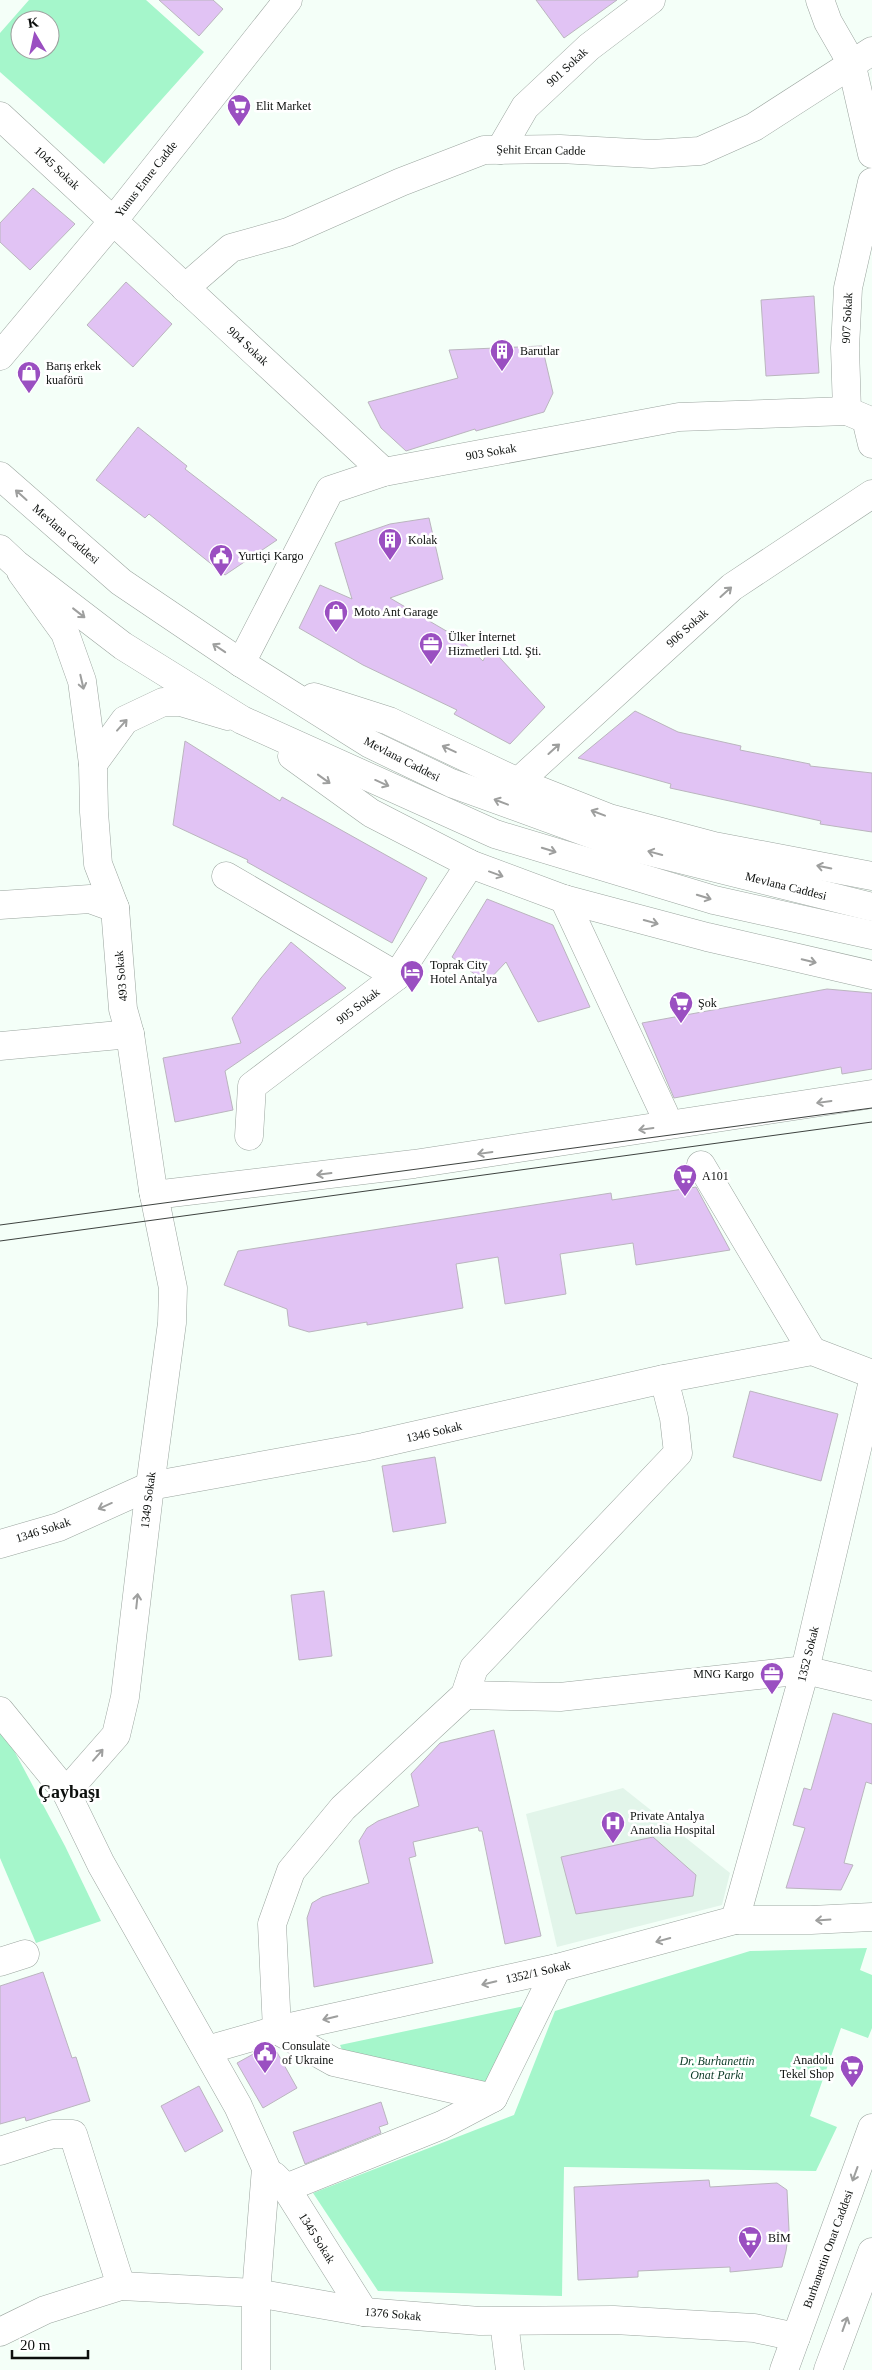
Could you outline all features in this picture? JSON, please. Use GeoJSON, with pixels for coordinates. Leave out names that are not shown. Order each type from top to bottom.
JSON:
{"type":"FeatureCollection","features":[{"type":"Feature","properties":{"kind":"street","name":"Yunus Emre Cadde"},"geometry":{"type":"LineString","coordinates":[[0,356],[113,221],[288,0]]}},
{"type":"Feature","properties":{"kind":"street","name":"901 Sokak"},"geometry":{"type":"LineString","coordinates":[[500,150],[524,107],[589,48],[651,0]]}},
{"type":"Feature","properties":{"kind":"street"},"geometry":{"type":"LineString","coordinates":[[820,0],[828,22],[862,57],[872,154]]}},
{"type":"Feature","properties":{"kind":"street","name":"Şehit Ercan Cadde"},"geometry":{"type":"LineString","coordinates":[[185,288],[231,248],[288,232],[401,182],[484,150],[560,150],[652,154],[700,152],[754,127],[862,57]]}},
{"type":"Feature","properties":{"kind":"street","name":"1045 Sokak"},"geometry":{"type":"LineString","coordinates":[[0,116],[113,221]]}},
{"type":"Feature","properties":{"kind":"street","name":"907 Sokak"},"geometry":{"type":"LineString","coordinates":[[864,422],[845,348],[848,288],[872,182]]}},
{"type":"Feature","properties":{"kind":"street","name":"904 Sokak"},"geometry":{"type":"LineString","coordinates":[[113,221],[384,472]]}},
{"type":"Feature","properties":{"kind":"street","name":"903 Sokak"},"geometry":{"type":"LineString","coordinates":[[241,663],[330,490],[384,472],[679,418],[864,422]]}},
{"type":"Feature","properties":{"kind":"street","name":"Mevlana Caddesi"},"geometry":{"type":"LineString","coordinates":[[0,476],[121,582],[241,663],[370,744],[451,784],[619,844],[872,906]]}},
{"type":"Feature","properties":{"kind":"street","name":"906 Sokak"},"geometry":{"type":"LineString","coordinates":[[518,782],[732,587],[872,494]]}},
{"type":"Feature","properties":{"kind":"street"},"geometry":{"type":"LineString","coordinates":[[8,557],[123,646],[242,720],[371,813],[470,864],[564,899],[707,937],[872,975]]}},
{"type":"Feature","properties":{"kind":"street","name":"493 Sokak"},"geometry":{"type":"LineString","coordinates":[[8,557],[65,633],[82,681],[93,764],[98,864],[115,908],[124,1009],[130,1034],[153,1193]]}},
{"type":"Feature","properties":{"kind":"street"},"geometry":{"type":"LineString","coordinates":[[274,684],[389,721],[518,782],[609,818],[714,846],[872,876]]}},
{"type":"Feature","properties":{"kind":"street"},"geometry":{"type":"LineString","coordinates":[[93,764],[125,720],[163,702],[181,702],[242,720],[495,834],[714,900],[872,935]]}},
{"type":"Feature","properties":{"kind":"street","name":"905 Sokak"},"geometry":{"type":"LineString","coordinates":[[249,1136],[252,1086],[396,976],[470,864]]}},
{"type":"Feature","properties":{"kind":"street"},"geometry":{"type":"LineString","coordinates":[[226,876],[396,976]]}},
{"type":"Feature","properties":{"kind":"street"},"geometry":{"type":"LineString","coordinates":[[0,905],[90,899],[115,908]]}},
{"type":"Feature","properties":{"kind":"street"},"geometry":{"type":"LineString","coordinates":[[564,899],[664,1113]]}},
{"type":"Feature","properties":{"kind":"street"},"geometry":{"type":"LineString","coordinates":[[0,1046],[130,1034]]}},
{"type":"Feature","properties":{"kind":"street"},"geometry":{"type":"LineString","coordinates":[[153,1193],[414,1164],[872,1094]]}},
{"type":"Feature","properties":{"kind":"street"},"geometry":{"type":"LineString","coordinates":[[701,1165],[812,1351],[872,1374]]}},
{"type":"Feature","properties":{"kind":"street","name":"1349 Sokak"},"geometry":{"type":"LineString","coordinates":[[66,1792],[116,1735],[125,1697],[150,1486],[172,1324],[173,1288],[153,1193]]}},
{"type":"Feature","properties":{"kind":"street","name":"1346 Sokak"},"geometry":{"type":"LineString","coordinates":[[0,1544],[59,1527],[150,1486],[364,1447],[664,1379],[812,1351]]}},
{"type":"Feature","properties":{"kind":"street"},"geometry":{"type":"LineString","coordinates":[[493,2098],[334,2062],[277,2030],[272,1924],[291,1871],[343,1808],[465,1695],[474,1668],[678,1453],[674,1418],[664,1379]]}},
{"type":"Feature","properties":{"kind":"street","name":"1352 Sokak"},"geometry":{"type":"LineString","coordinates":[[735,1920],[805,1670],[872,1385]]}},
{"type":"Feature","properties":{"kind":"street"},"geometry":{"type":"LineString","coordinates":[[465,1695],[560,1697],[805,1670],[872,1686]]}},
{"type":"Feature","properties":{"kind":"street"},"geometry":{"type":"LineString","coordinates":[[0,1711],[66,1792],[101,1864],[238,2106],[266,2168],[256,2293],[256,2370]]}},
{"type":"Feature","properties":{"kind":"street","name":"1352/1 Sokak"},"geometry":{"type":"LineString","coordinates":[[207,2050],[277,2030],[557,1968],[735,1920],[811,1920],[872,1917]]}},
{"type":"Feature","properties":{"kind":"street"},"geometry":{"type":"LineString","coordinates":[[286,2188],[442,2125],[493,2098],[557,1968]]}},
{"type":"Feature","properties":{"kind":"street","name":"Burhanettin Onat Caddesi"},"geometry":{"type":"LineString","coordinates":[[784,2370],[872,2128]]}},
{"type":"Feature","properties":{"kind":"street"},"geometry":{"type":"LineString","coordinates":[[0,2151],[53,2134],[73,2134],[120,2286]]}},
{"type":"Feature","properties":{"kind":"street","name":"1345 Sokak"},"geometry":{"type":"LineString","coordinates":[[266,2168],[286,2188],[364,2312]]}},
{"type":"Feature","properties":{"kind":"street"},"geometry":{"type":"LineString","coordinates":[[828,2370],[872,2252]]}},
{"type":"Feature","properties":{"kind":"street","name":"1376 Sokak"},"geometry":{"type":"LineString","coordinates":[[0,2332],[45,2310],[120,2286],[256,2293],[364,2312],[504,2322],[614,2320],[754,2328],[796,2337]]}},
{"type":"Feature","properties":{"kind":"street"},"geometry":{"type":"LineString","coordinates":[[504,2322],[510,2370]]}},
{"type":"Feature","properties":{"kind":"shaded area","name":"Private Antalya Anatolia Hospital"},"geometry":{"type":"Polygon","coordinates":[[[623,1788],[730,1873],[722,1905],[557,1947],[526,1814],[623,1788]]]}},
{"type":"Feature","properties":{"kind":"green space"},"geometry":{"type":"Polygon","coordinates":[[[29,0],[146,0],[204,52],[104,164],[0,72],[0,33],[10,22],[10,60],[60,60],[60,10],[20,10],[29,0]]]}},
{"type":"Feature","properties":{"kind":"green space"},"geometry":{"type":"Polygon","coordinates":[[[0,1731],[10,1743],[65,1846],[101,1921],[36,1943],[0,1858],[0,1731]]]}},
{"type":"Feature","properties":{"kind":"green space","name":"Dr. Burhanettin Onat Parkı"},"geometry":{"type":"Polygon","coordinates":[[[867,1948],[860,1970],[872,1975],[872,2028],[868,2038],[841,2028],[810,2116],[837,2127],[816,2171],[564,2167],[562,2296],[378,2291],[313,2193],[514,2115],[555,2011],[750,1951],[867,1948]]]}},
{"type":"Feature","properties":{"kind":"green space"},"geometry":{"type":"Polygon","coordinates":[[[529,2005],[489,2084],[344,2054],[340,2045],[529,2005]]]}},
{"type":"Feature","properties":{"kind":"building"},"geometry":{"type":"Polygon","coordinates":[[[159,0],[213,0],[223,9],[199,36],[159,0]]]}},
{"type":"Feature","properties":{"kind":"building"},"geometry":{"type":"Polygon","coordinates":[[[536,0],[617,0],[564,38],[536,0]]]}},
{"type":"Feature","properties":{"kind":"building"},"geometry":{"type":"Polygon","coordinates":[[[33,188],[75,224],[30,270],[0,242],[0,223],[33,188]]]}},
{"type":"Feature","properties":{"kind":"building"},"geometry":{"type":"Polygon","coordinates":[[[126,282],[172,324],[133,367],[87,325],[126,282]]]}},
{"type":"Feature","properties":{"kind":"building"},"geometry":{"type":"Polygon","coordinates":[[[814,296],[819,373],[766,376],[761,300],[814,296]]]}},
{"type":"Feature","properties":{"kind":"building"},"geometry":{"type":"Polygon","coordinates":[[[542,346],[553,393],[544,412],[476,431],[475,429],[406,451],[381,428],[368,402],[458,378],[449,350],[542,346]]]}},
{"type":"Feature","properties":{"kind":"building"},"geometry":{"type":"Polygon","coordinates":[[[138,427],[187,466],[185,469],[277,540],[225,575],[149,514],[145,518],[96,480],[138,427]]]}},
{"type":"Feature","properties":{"kind":"building"},"geometry":{"type":"Polygon","coordinates":[[[429,518],[443,579],[390,598],[460,639],[483,661],[490,647],[545,707],[510,744],[454,714],[457,710],[363,665],[299,628],[320,585],[352,599],[335,543],[390,524],[429,518]]]}},
{"type":"Feature","properties":{"kind":"building"},"geometry":{"type":"Polygon","coordinates":[[[635,711],[678,732],[741,746],[740,750],[810,764],[810,766],[872,773],[872,832],[820,824],[821,821],[670,788],[671,784],[578,758],[635,711]]]}},
{"type":"Feature","properties":{"kind":"building"},"geometry":{"type":"Polygon","coordinates":[[[185,741],[280,801],[282,797],[427,878],[392,943],[247,862],[248,860],[173,825],[185,741]]]}},
{"type":"Feature","properties":{"kind":"building"},"geometry":{"type":"Polygon","coordinates":[[[487,899],[553,925],[590,1007],[538,1022],[506,962],[486,983],[452,957],[487,899]]]}},
{"type":"Feature","properties":{"kind":"building"},"geometry":{"type":"Polygon","coordinates":[[[291,942],[346,988],[225,1071],[233,1110],[175,1122],[163,1058],[241,1043],[232,1018],[261,978],[291,942]]]}},
{"type":"Feature","properties":{"kind":"building"},"geometry":{"type":"Polygon","coordinates":[[[827,989],[872,993],[872,1069],[842,1074],[841,1067],[674,1098],[642,1023],[827,989]]]}},
{"type":"Feature","properties":{"kind":"building"},"geometry":{"type":"Polygon","coordinates":[[[696,1187],[730,1250],[636,1265],[633,1243],[560,1254],[566,1294],[505,1304],[498,1257],[456,1264],[463,1308],[367,1325],[367,1322],[309,1332],[289,1326],[287,1309],[224,1285],[238,1251],[611,1193],[612,1200],[696,1187]]]}},
{"type":"Feature","properties":{"kind":"building"},"geometry":{"type":"Polygon","coordinates":[[[750,1391],[838,1414],[821,1481],[733,1457],[750,1391]]]}},
{"type":"Feature","properties":{"kind":"building"},"geometry":{"type":"Polygon","coordinates":[[[435,1457],[446,1523],[393,1532],[382,1466],[435,1457]]]}},
{"type":"Feature","properties":{"kind":"building"},"geometry":{"type":"Polygon","coordinates":[[[324,1591],[332,1656],[299,1660],[291,1595],[324,1591]]]}},
{"type":"Feature","properties":{"kind":"building"},"geometry":{"type":"Polygon","coordinates":[[[833,1713],[872,1724],[872,1784],[866,1782],[844,1863],[853,1865],[841,1890],[786,1888],[805,1828],[793,1825],[804,1788],[811,1790],[833,1713]]]}},
{"type":"Feature","properties":{"kind":"building"},"geometry":{"type":"Polygon","coordinates":[[[494,1730],[541,1936],[505,1944],[482,1831],[479,1831],[478,1827],[413,1842],[416,1856],[409,1858],[433,1963],[314,1987],[307,1918],[312,1903],[322,1897],[369,1883],[359,1841],[367,1828],[378,1821],[419,1806],[411,1774],[440,1743],[494,1730]]]}},
{"type":"Feature","properties":{"kind":"building"},"geometry":{"type":"Polygon","coordinates":[[[653,1837],[696,1875],[693,1896],[576,1914],[561,1857],[653,1837]]]}},
{"type":"Feature","properties":{"kind":"building"},"geometry":{"type":"Polygon","coordinates":[[[43,1972],[72,2058],[76,2057],[90,2101],[26,2121],[25,2117],[0,2124],[0,1986],[43,1972]]]}},
{"type":"Feature","properties":{"kind":"building"},"geometry":{"type":"Polygon","coordinates":[[[274,2047],[297,2088],[263,2108],[237,2063],[257,2052],[274,2047]]]}},
{"type":"Feature","properties":{"kind":"building"},"geometry":{"type":"Polygon","coordinates":[[[199,2086],[223,2131],[185,2152],[161,2106],[199,2086]]]}},
{"type":"Feature","properties":{"kind":"building"},"geometry":{"type":"Polygon","coordinates":[[[381,2102],[388,2124],[379,2127],[381,2133],[305,2164],[293,2132],[381,2102]]]}},
{"type":"Feature","properties":{"kind":"building"},"geometry":{"type":"Polygon","coordinates":[[[709,2180],[710,2187],[777,2183],[787,2190],[789,2230],[782,2267],[730,2272],[730,2267],[638,2271],[638,2277],[578,2280],[574,2187],[709,2180]]]}},
{"type":"Feature","properties":{"kind":"tram line"},"geometry":{"type":"LineString","coordinates":[[0,1225],[872,1108]]}},
{"type":"Feature","properties":{"kind":"tram line"},"geometry":{"type":"LineString","coordinates":[[0,1241],[872,1122]]}},
{"type":"Feature","properties":{"kind":"place","name":"Elit Market"},"geometry":{"type":"Point","coordinates":[239,127]}},
{"type":"Feature","properties":{"kind":"place","name":"Barutlar"},"geometry":{"type":"Point","coordinates":[502,372]}},
{"type":"Feature","properties":{"kind":"place","name":"Barış erkek kuaförü"},"geometry":{"type":"Point","coordinates":[29,394]}},
{"type":"Feature","properties":{"kind":"place","name":"Kolak"},"geometry":{"type":"Point","coordinates":[390,561]}},
{"type":"Feature","properties":{"kind":"place","name":"Yurtiçi Kargo"},"geometry":{"type":"Point","coordinates":[221,577]}},
{"type":"Feature","properties":{"kind":"place","name":"Moto Ant Garage"},"geometry":{"type":"Point","coordinates":[336,633]}},
{"type":"Feature","properties":{"kind":"place","name":"Ülker İnternet Hizmetleri Ltd. Şti."},"geometry":{"type":"Point","coordinates":[431,665]}},
{"type":"Feature","properties":{"kind":"place","name":"Toprak City Hotel Antalya"},"geometry":{"type":"Point","coordinates":[412,993]}},
{"type":"Feature","properties":{"kind":"place","name":"Şok"},"geometry":{"type":"Point","coordinates":[681,1024]}},
{"type":"Feature","properties":{"kind":"place","name":"A101"},"geometry":{"type":"Point","coordinates":[685,1197]}},
{"type":"Feature","properties":{"kind":"place","name":"MNG Kargo"},"geometry":{"type":"Point","coordinates":[772,1695]}},
{"type":"Feature","properties":{"kind":"place","name":"Private Antalya Anatolia Hospital"},"geometry":{"type":"Point","coordinates":[613,1844]}},
{"type":"Feature","properties":{"kind":"place","name":"Consulate of Ukraine"},"geometry":{"type":"Point","coordinates":[265,2074]}},
{"type":"Feature","properties":{"kind":"place","name":"Anadolu Tekel Shop"},"geometry":{"type":"Point","coordinates":[852,2088]}},
{"type":"Feature","properties":{"kind":"place","name":"BİM"},"geometry":{"type":"Point","coordinates":[750,2259]}},
{"type":"Feature","properties":{"kind":"district","name":"Çaybaşı"},"geometry":{"type":"Point","coordinates":[69,1792]}}]}
